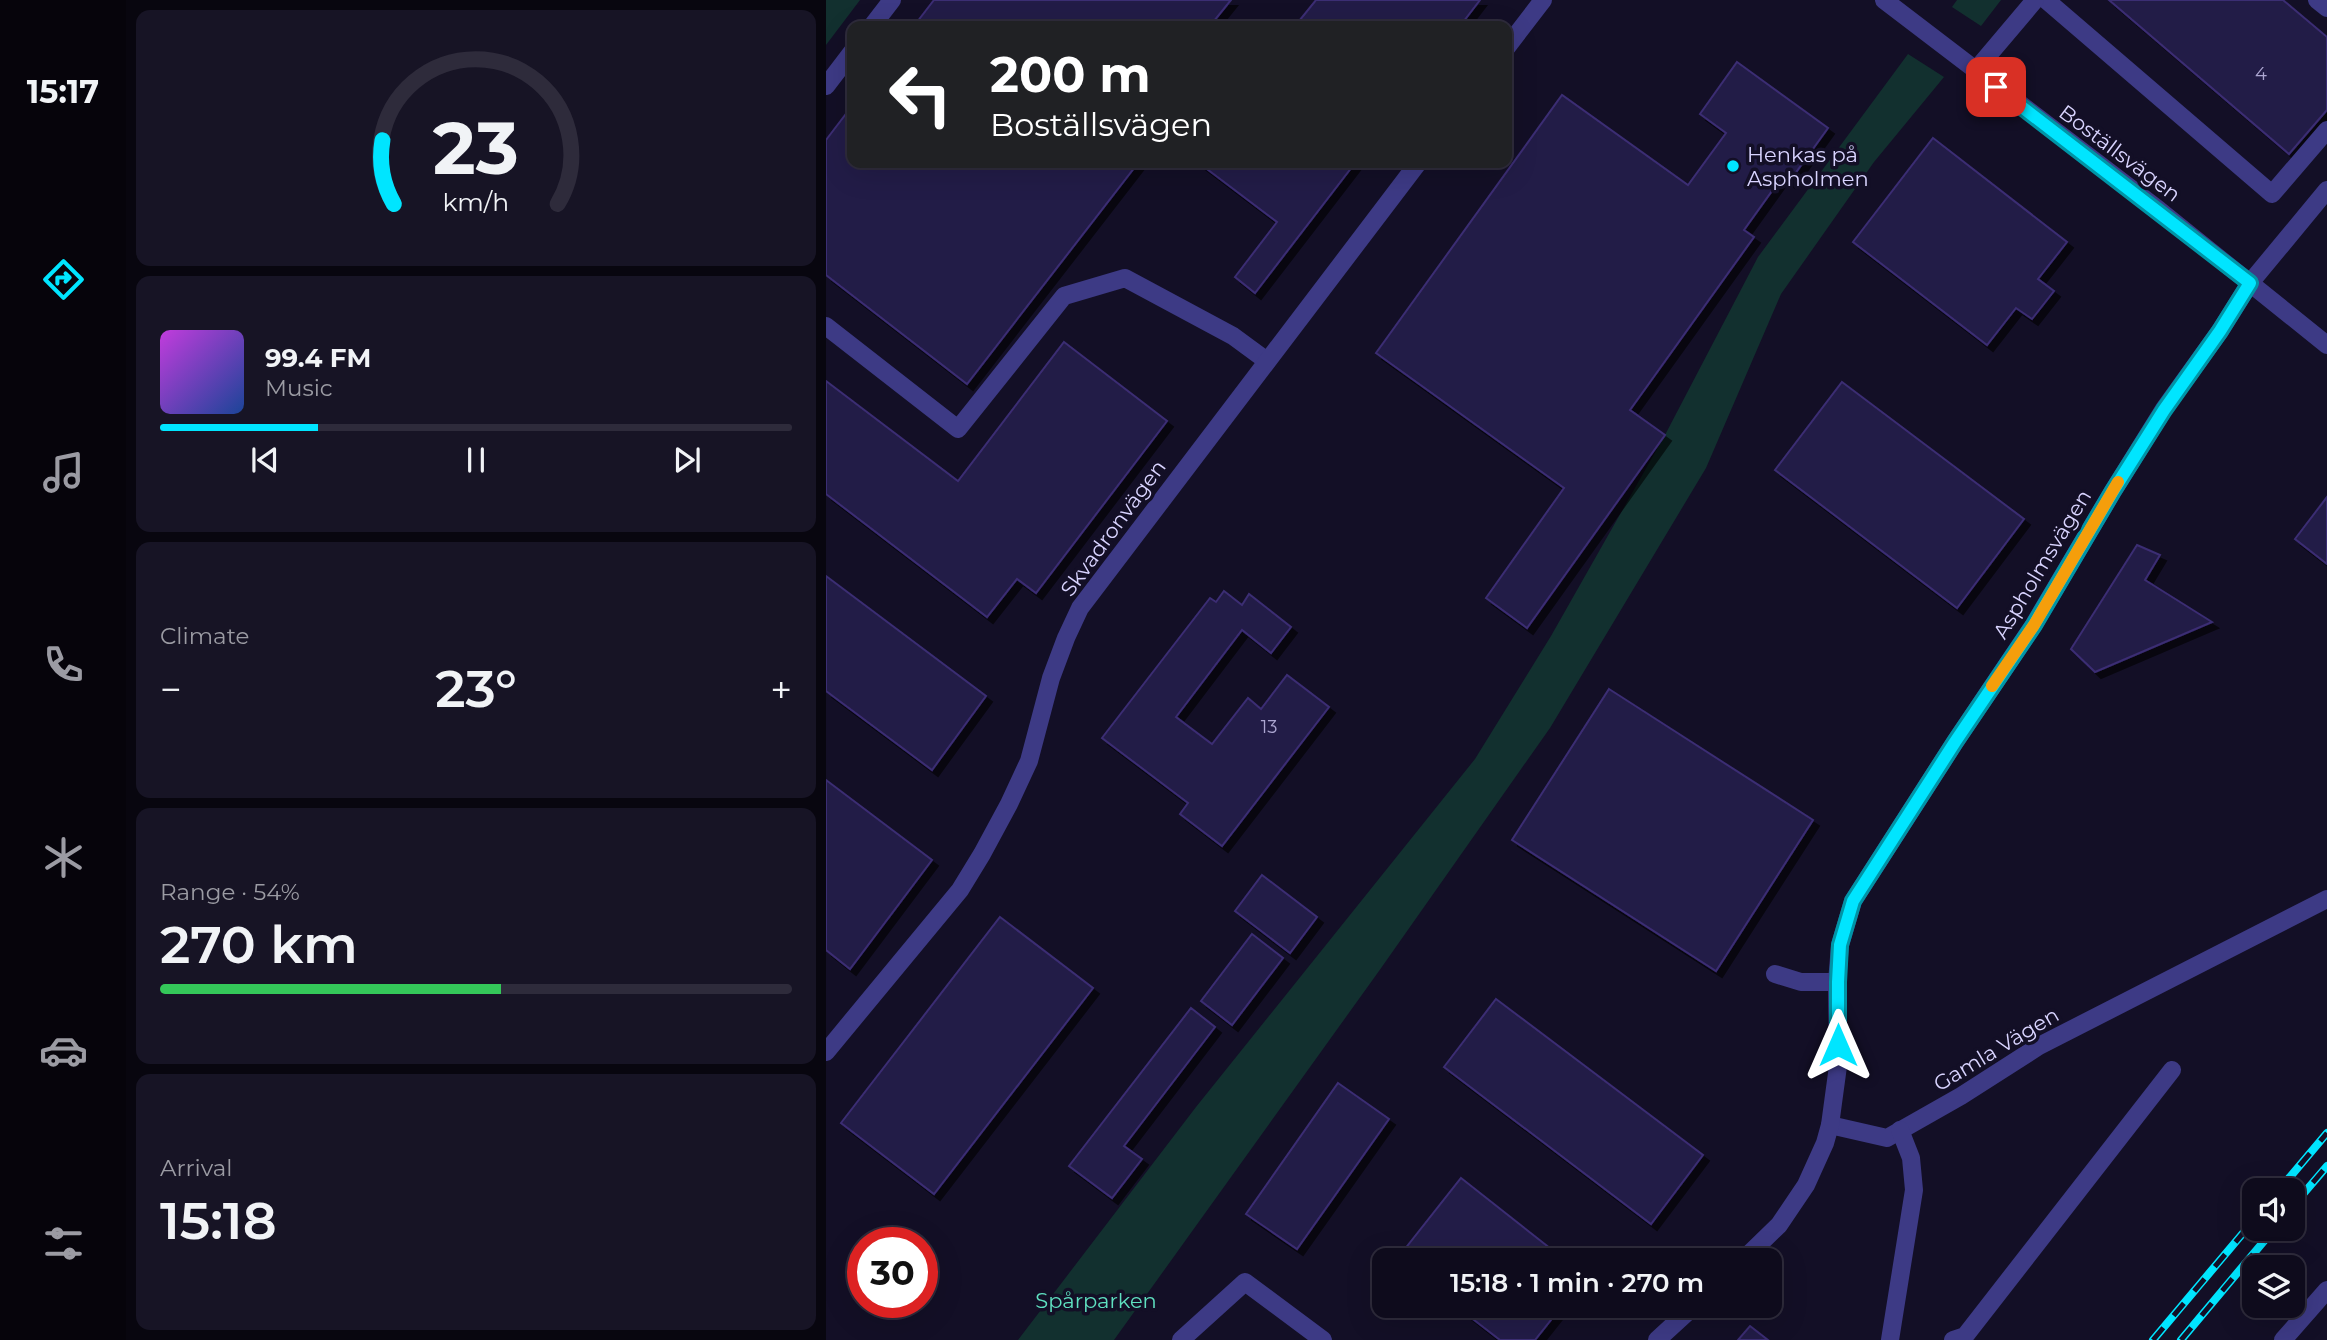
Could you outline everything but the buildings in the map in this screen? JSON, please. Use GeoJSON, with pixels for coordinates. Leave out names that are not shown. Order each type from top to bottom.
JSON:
{"type":"FeatureCollection","features":[{"type":"Feature","properties":{"kind":"street"},"geometry":{"type":"LineString","coordinates":[[876,21],[892,0]]}},
{"type":"Feature","properties":{"kind":"street"},"geometry":{"type":"LineString","coordinates":[[1512,40],[1542,0]]}},
{"type":"Feature","properties":{"kind":"street","name":"Boställsvägen"},"geometry":{"type":"LineString","coordinates":[[1884,0],[2327,345]]}},
{"type":"Feature","properties":{"kind":"street"},"geometry":{"type":"LineString","coordinates":[[1975,71],[2035,0]]}},
{"type":"Feature","properties":{"kind":"street"},"geometry":{"type":"LineString","coordinates":[[2046,0],[2272,194],[2327,130]]}},
{"type":"Feature","properties":{"kind":"street"},"geometry":{"type":"LineString","coordinates":[[2317,0],[2327,8]]}},
{"type":"Feature","properties":{"kind":"street"},"geometry":{"type":"LineString","coordinates":[[826,86],[847,59]]}},
{"type":"Feature","properties":{"kind":"street","name":"Skvadronvägen"},"geometry":{"type":"LineString","coordinates":[[826,1052],[960,890],[982,854],[1029,761],[1038,723],[1066,638],[1080,608],[1414,168]]}},
{"type":"Feature","properties":{"kind":"street","name":"Aspholmsvägen"},"geometry":{"type":"LineString","coordinates":[[1830,1125],[1838,1066],[1840,945],[1853,901],[2034,625],[2157,421],[2250,283],[2327,190]]}},
{"type":"Feature","properties":{"kind":"street"},"geometry":{"type":"LineString","coordinates":[[826,326],[958,429],[1064,296],[1125,278],[1233,336],[1267,361]]}},
{"type":"Feature","properties":{"kind":"street","name":"Gamla Vägen"},"geometry":{"type":"LineString","coordinates":[[1830,1125],[1887,1138],[1961,1096],[2039,1046],[2327,899]]}},
{"type":"Feature","properties":{"kind":"street"},"geometry":{"type":"LineString","coordinates":[[1775,974],[1801,982],[1838,982]]}},
{"type":"Feature","properties":{"kind":"street"},"geometry":{"type":"LineString","coordinates":[[1953,1340],[1965,1336],[2172,1070]]}},
{"type":"Feature","properties":{"kind":"street"},"geometry":{"type":"LineString","coordinates":[[1755,1248],[1779,1224],[1806,1185],[1830,1125]]}},
{"type":"Feature","properties":{"kind":"street"},"geometry":{"type":"LineString","coordinates":[[1890,1340],[1914,1191],[1911,1158],[1900,1130]]}},
{"type":"Feature","properties":{"kind":"street"},"geometry":{"type":"LineString","coordinates":[[1181,1340],[1245,1282],[1323,1340]]}},
{"type":"Feature","properties":{"kind":"street"},"geometry":{"type":"LineString","coordinates":[[2283,1340],[2327,1290]]}},
{"type":"Feature","properties":{"kind":"street"},"geometry":{"type":"LineString","coordinates":[[1657,1340],[1681,1318]]}},
{"type":"Feature","properties":{"kind":"green space"},"geometry":{"type":"Polygon","coordinates":[[[826,0],[860,0],[826,45],[826,0]]]}},
{"type":"Feature","properties":{"kind":"green space"},"geometry":{"type":"Polygon","coordinates":[[[1957,0],[2001,0],[1981,26],[1952,7],[1957,0]]]}},
{"type":"Feature","properties":{"kind":"green space","name":"Spårparken"},"geometry":{"type":"Polygon","coordinates":[[[1908,54],[1944,77],[1874,162],[1781,294],[1706,468],[1550,728],[1114,1340],[1018,1340],[1196,1107],[1475,759],[1551,636],[1665,435],[1758,257],[1908,54]]]}},
{"type":"Feature","properties":{"kind":"railway"},"geometry":{"type":"LineString","coordinates":[[2289,1178],[2327,1133]]}},
{"type":"Feature","properties":{"kind":"railway"},"geometry":{"type":"LineString","coordinates":[[2305,1192],[2327,1166]]}},
{"type":"Feature","properties":{"kind":"railway"},"geometry":{"type":"LineString","coordinates":[[2153,1340],[2242,1234]]}},
{"type":"Feature","properties":{"kind":"railway"},"geometry":{"type":"LineString","coordinates":[[2181,1340],[2264,1241]]}},
{"type":"Feature","properties":{"kind":"slow traffic"},"geometry":{"type":"LineString","coordinates":[[1992,686],[2034,625],[2118,482]]}},
{"type":"Feature","properties":{"kind":"place","name":"Henkas på Aspholmen"},"geometry":{"type":"Point","coordinates":[1733,166]}},
{"type":"Feature","properties":{"kind":"route"},"geometry":{"type":"LineString","coordinates":[[1838,1045],[1840,945],[1853,901],[2034,625],[2164,410],[2250,283],[1996,87]]}}]}
